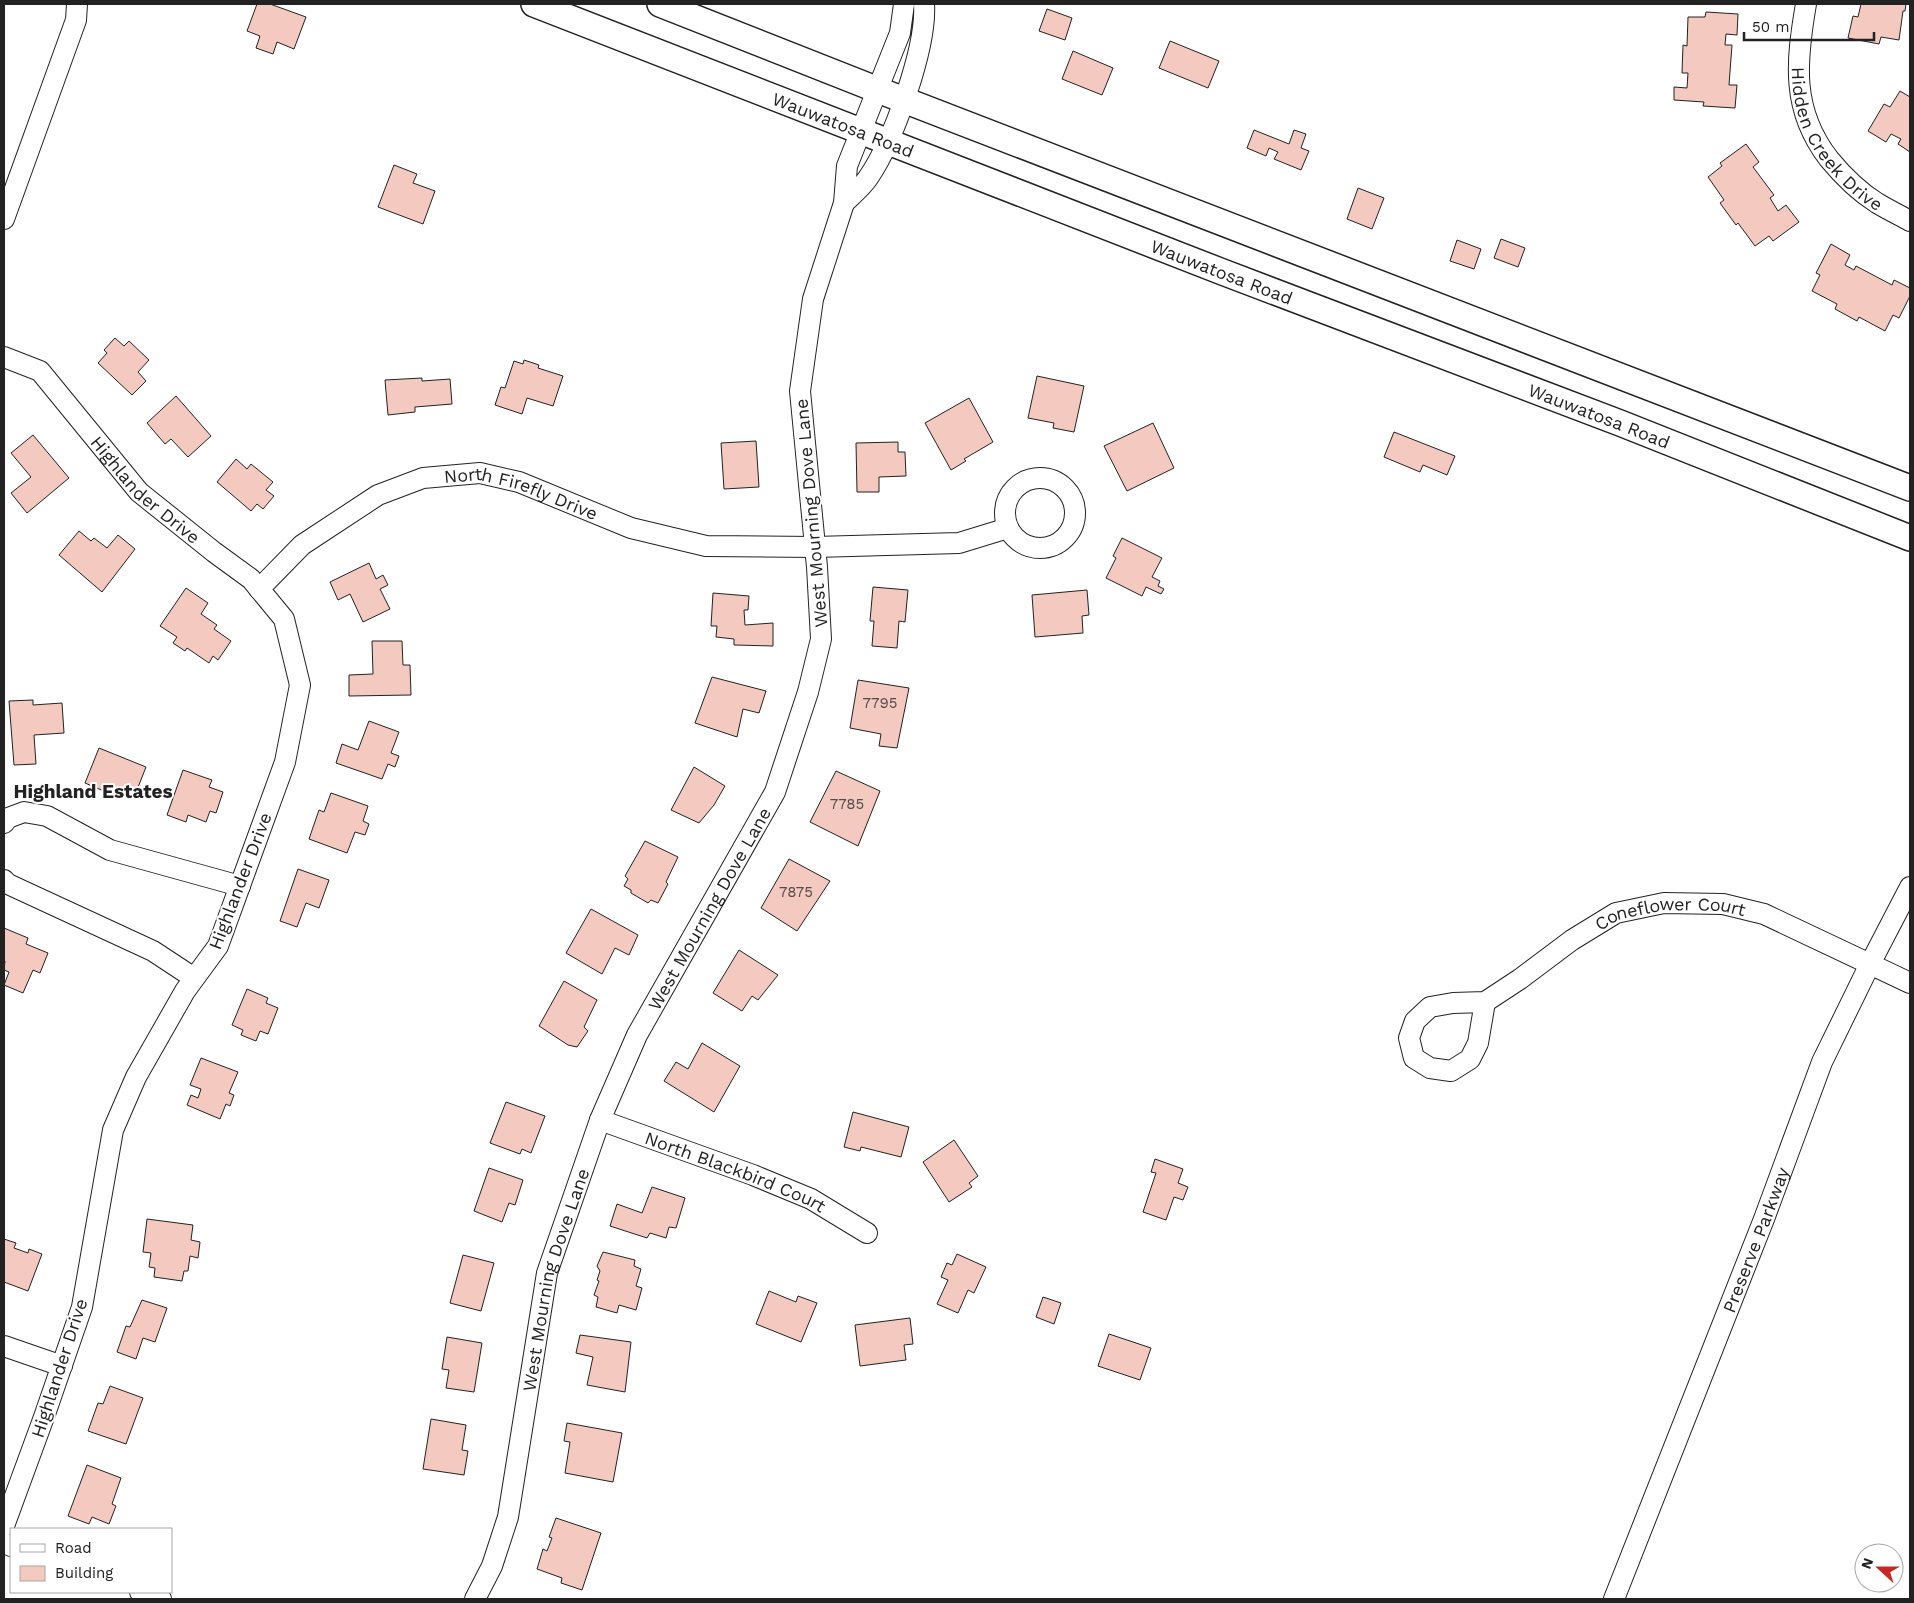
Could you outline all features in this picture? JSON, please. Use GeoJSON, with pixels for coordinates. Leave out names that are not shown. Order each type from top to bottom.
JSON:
{"type":"FeatureCollection","features":[{"type":"Feature","properties":{"kind":"main road","name":"Wauwatosa Road"},"geometry":{"type":"LineString","coordinates":[[534,4],[1620,423],[1910,538]]}},
{"type":"Feature","properties":{"kind":"main road"},"geometry":{"type":"LineString","coordinates":[[660,4],[1910,488]]}},
{"type":"Feature","properties":{"kind":"street"},"geometry":{"type":"LineString","coordinates":[[4,220],[76,20],[77,4]]}},
{"type":"Feature","properties":{"kind":"street"},"geometry":{"type":"LineString","coordinates":[[844,203],[847,166],[900,33],[904,4]]}},
{"type":"Feature","properties":{"kind":"street"},"geometry":{"type":"LineString","coordinates":[[844,203],[868,179],[888,142],[904,100],[923,37],[925,21],[924,4]]}},
{"type":"Feature","properties":{"kind":"street","name":"Hidden Creek Drive"},"geometry":{"type":"LineString","coordinates":[[1806,4],[1800,41],[1799,82],[1804,115],[1817,143],[1842,176],[1876,202],[1910,221]]}},
{"type":"Feature","properties":{"kind":"street","name":"West Mourning Dove Lane"},"geometry":{"type":"LineString","coordinates":[[475,1599],[492,1566],[508,1517],[547,1273],[600,1120],[637,1035],[776,792],[808,692],[821,639],[815,547],[800,391],[813,299],[844,203]]}},
{"type":"Feature","properties":{"kind":"street","name":"Highlander Drive"},"geometry":{"type":"LineString","coordinates":[[4,357],[40,371],[139,492],[214,552],[252,579],[284,619],[300,685],[285,762],[218,946],[185,991],[136,1077],[113,1130],[82,1307],[4,1526]]}},
{"type":"Feature","properties":{"kind":"street","name":"North Firefly Drive"},"geometry":{"type":"LineString","coordinates":[[259,589],[302,545],[378,495],[423,478],[480,473],[520,482],[631,528],[706,546],[815,547],[958,543],[1008,528]]}},
{"type":"Feature","properties":{"kind":"street"},"geometry":{"type":"LineString","coordinates":[[4,823],[8,818],[24,812],[48,816],[110,850],[240,886]]}},
{"type":"Feature","properties":{"kind":"street"},"geometry":{"type":"LineString","coordinates":[[4,880],[8,884],[153,951],[194,978]]}},
{"type":"Feature","properties":{"kind":"street","name":"Preserve Parkway"},"geometry":{"type":"LineString","coordinates":[[1614,1599],[1764,1219],[1822,1062],[1910,887]]}},
{"type":"Feature","properties":{"kind":"street","name":"Coneflower Court"},"geometry":{"type":"LineString","coordinates":[[1485,1002],[1520,979],[1572,940],[1616,914],[1664,903],[1723,904],[1764,914],[1910,983]]}},
{"type":"Feature","properties":{"kind":"street","name":"North Blackbird Court"},"geometry":{"type":"LineString","coordinates":[[600,1120],[753,1175],[811,1199],[867,1233]]}},
{"type":"Feature","properties":{"kind":"street"},"geometry":{"type":"LineString","coordinates":[[4,1346],[62,1366]]}},
{"type":"Feature","properties":{"kind":"street"},"geometry":{"type":"LineString","coordinates":[[143,1593],[161,1599]]}},
{"type":"Feature","properties":{"kind":"building"},"geometry":{"type":"Polygon","coordinates":[[[257,4],[270,4],[306,17],[294,49],[277,42],[273,54],[256,48],[260,36],[247,31],[257,4]]]}},
{"type":"Feature","properties":{"kind":"building"},"geometry":{"type":"Polygon","coordinates":[[[1861,4],[1906,4],[1905,11],[1903,11],[1899,40],[1881,37],[1879,44],[1848,38],[1853,16],[1858,17],[1861,4]]]}},
{"type":"Feature","properties":{"kind":"building"},"geometry":{"type":"Polygon","coordinates":[[[1047,9],[1072,18],[1065,40],[1039,31],[1047,9]]]}},
{"type":"Feature","properties":{"kind":"building"},"geometry":{"type":"Polygon","coordinates":[[[1706,12],[1738,14],[1737,35],[1726,34],[1725,45],[1732,45],[1729,85],[1737,85],[1735,108],[1703,106],[1704,102],[1674,100],[1674,87],[1687,88],[1688,73],[1682,73],[1683,45],[1687,46],[1688,17],[1705,17],[1706,12]]]}},
{"type":"Feature","properties":{"kind":"building"},"geometry":{"type":"Polygon","coordinates":[[[1170,41],[1219,61],[1208,88],[1159,68],[1170,41]]]}},
{"type":"Feature","properties":{"kind":"building"},"geometry":{"type":"Polygon","coordinates":[[[1073,51],[1113,68],[1102,95],[1062,79],[1073,51]]]}},
{"type":"Feature","properties":{"kind":"building"},"geometry":{"type":"Polygon","coordinates":[[[1900,91],[1910,97],[1910,152],[1898,144],[1901,139],[1891,134],[1886,142],[1868,131],[1884,104],[1890,107],[1900,91]]]}},
{"type":"Feature","properties":{"kind":"building"},"geometry":{"type":"Polygon","coordinates":[[[1254,130],[1289,144],[1294,130],[1306,134],[1301,148],[1309,151],[1301,170],[1274,159],[1278,152],[1269,148],[1266,156],[1247,148],[1254,130]]]}},
{"type":"Feature","properties":{"kind":"building"},"geometry":{"type":"Polygon","coordinates":[[[1746,144],[1759,162],[1753,167],[1774,195],[1770,198],[1778,211],[1786,205],[1799,222],[1773,241],[1769,236],[1755,246],[1720,203],[1724,200],[1708,177],[1722,166],[1720,163],[1746,144]]]}},
{"type":"Feature","properties":{"kind":"building"},"geometry":{"type":"Polygon","coordinates":[[[394,165],[417,174],[413,183],[435,191],[423,224],[378,207],[394,165]]]}},
{"type":"Feature","properties":{"kind":"building"},"geometry":{"type":"Polygon","coordinates":[[[1358,188],[1384,198],[1372,229],[1347,219],[1358,188]]]}},
{"type":"Feature","properties":{"kind":"building"},"geometry":{"type":"Polygon","coordinates":[[[1501,239],[1525,248],[1518,267],[1494,258],[1501,239]]]}},
{"type":"Feature","properties":{"kind":"building"},"geometry":{"type":"Polygon","coordinates":[[[1457,240],[1481,249],[1474,269],[1450,261],[1457,240]]]}},
{"type":"Feature","properties":{"kind":"building"},"geometry":{"type":"Polygon","coordinates":[[[1831,244],[1850,255],[1845,265],[1854,270],[1856,266],[1892,285],[1894,280],[1910,288],[1910,296],[1899,318],[1893,315],[1885,331],[1859,317],[1857,321],[1835,309],[1837,304],[1812,291],[1820,275],[1816,273],[1831,244]]]}},
{"type":"Feature","properties":{"kind":"building"},"geometry":{"type":"Polygon","coordinates":[[[115,338],[124,346],[129,341],[149,360],[138,372],[146,381],[132,395],[98,363],[107,353],[104,350],[115,338]]]}},
{"type":"Feature","properties":{"kind":"building"},"geometry":{"type":"Polygon","coordinates":[[[524,360],[539,365],[538,368],[563,376],[553,406],[527,398],[522,414],[495,405],[501,387],[505,388],[514,361],[523,364],[524,360]]]}},
{"type":"Feature","properties":{"kind":"building"},"geometry":{"type":"Polygon","coordinates":[[[1037,376],[1084,386],[1074,432],[1053,428],[1054,423],[1028,418],[1037,376]]]}},
{"type":"Feature","properties":{"kind":"building"},"geometry":{"type":"Polygon","coordinates":[[[422,378],[422,381],[450,379],[452,404],[415,407],[415,412],[388,415],[385,380],[422,378]]]}},
{"type":"Feature","properties":{"kind":"building"},"geometry":{"type":"Polygon","coordinates":[[[176,396],[211,436],[188,457],[171,439],[165,444],[147,423],[176,396]]]}},
{"type":"Feature","properties":{"kind":"building"},"geometry":{"type":"Polygon","coordinates":[[[969,398],[993,442],[964,459],[966,461],[951,470],[925,423],[969,398]]]}},
{"type":"Feature","properties":{"kind":"building"},"geometry":{"type":"Polygon","coordinates":[[[1153,423],[1174,468],[1127,491],[1104,446],[1153,423]]]}},
{"type":"Feature","properties":{"kind":"building"},"geometry":{"type":"Polygon","coordinates":[[[1394,432],[1455,456],[1447,475],[1423,465],[1420,472],[1384,457],[1394,432]]]}},
{"type":"Feature","properties":{"kind":"building"},"geometry":{"type":"Polygon","coordinates":[[[33,435],[69,478],[27,513],[11,493],[31,477],[11,453],[33,435]]]}},
{"type":"Feature","properties":{"kind":"building"},"geometry":{"type":"Polygon","coordinates":[[[756,441],[759,487],[724,489],[721,443],[756,441]]]}},
{"type":"Feature","properties":{"kind":"building"},"geometry":{"type":"Polygon","coordinates":[[[898,442],[898,452],[905,452],[906,476],[879,477],[879,492],[857,492],[856,443],[898,442]]]}},
{"type":"Feature","properties":{"kind":"building"},"geometry":{"type":"Polygon","coordinates":[[[236,459],[247,469],[251,464],[273,482],[266,490],[274,496],[263,509],[257,504],[251,511],[217,482],[236,459]]]}},
{"type":"Feature","properties":{"kind":"building"},"geometry":{"type":"Polygon","coordinates":[[[79,531],[91,541],[94,538],[107,548],[118,535],[135,549],[102,592],[59,555],[79,531]]]}},
{"type":"Feature","properties":{"kind":"building"},"geometry":{"type":"Polygon","coordinates":[[[1122,538],[1162,558],[1152,577],[1160,581],[1158,586],[1164,589],[1161,594],[1146,587],[1142,596],[1106,578],[1116,558],[1113,556],[1122,538]]]}},
{"type":"Feature","properties":{"kind":"building"},"geometry":{"type":"Polygon","coordinates":[[[369,563],[376,579],[383,575],[388,585],[380,589],[390,609],[363,622],[350,594],[338,600],[330,582],[369,563]]]}},
{"type":"Feature","properties":{"kind":"building"},"geometry":{"type":"Polygon","coordinates":[[[873,587],[908,590],[905,622],[899,621],[897,648],[872,646],[874,621],[870,621],[873,587]]]}},
{"type":"Feature","properties":{"kind":"building"},"geometry":{"type":"Polygon","coordinates":[[[186,588],[208,603],[201,614],[217,625],[214,629],[231,641],[218,660],[213,656],[209,663],[187,648],[185,651],[173,643],[177,637],[160,626],[186,588]]]}},
{"type":"Feature","properties":{"kind":"building"},"geometry":{"type":"Polygon","coordinates":[[[1087,590],[1089,615],[1082,616],[1083,633],[1035,637],[1032,595],[1087,590]]]}},
{"type":"Feature","properties":{"kind":"building"},"geometry":{"type":"Polygon","coordinates":[[[713,593],[749,596],[748,610],[744,610],[745,625],[773,623],[773,646],[734,645],[734,639],[716,637],[717,626],[711,626],[713,593]]]}},
{"type":"Feature","properties":{"kind":"building"},"geometry":{"type":"Polygon","coordinates":[[[372,641],[402,641],[403,665],[410,665],[411,695],[349,696],[349,675],[373,674],[372,641]]]}},
{"type":"Feature","properties":{"kind":"building"},"geometry":{"type":"Polygon","coordinates":[[[712,677],[766,691],[759,713],[743,709],[737,737],[695,723],[712,677]]]}},
{"type":"Feature","properties":{"kind":"building"},"geometry":{"type":"Polygon","coordinates":[[[858,680],[909,688],[897,748],[879,746],[881,734],[850,728],[858,680]]]}},
{"type":"Feature","properties":{"kind":"building"},"geometry":{"type":"Polygon","coordinates":[[[33,700],[33,705],[62,703],[64,733],[34,735],[36,764],[14,765],[9,701],[33,700]]]}},
{"type":"Feature","properties":{"kind":"building"},"geometry":{"type":"Polygon","coordinates":[[[369,721],[399,732],[391,753],[399,756],[395,767],[388,764],[382,779],[336,763],[342,744],[358,750],[369,721]]]}},
{"type":"Feature","properties":{"kind":"building"},"geometry":{"type":"Polygon","coordinates":[[[99,748],[146,767],[135,795],[123,790],[120,798],[85,783],[99,748]]]}},
{"type":"Feature","properties":{"kind":"building"},"geometry":{"type":"Polygon","coordinates":[[[694,767],[725,786],[714,805],[699,823],[671,810],[694,767]]]}},
{"type":"Feature","properties":{"kind":"building"},"geometry":{"type":"Polygon","coordinates":[[[183,770],[212,780],[209,787],[223,792],[216,813],[210,811],[206,822],[188,815],[186,822],[167,815],[183,770]]]}},
{"type":"Feature","properties":{"kind":"building"},"geometry":{"type":"Polygon","coordinates":[[[836,771],[880,791],[858,846],[810,822],[836,771]]]}},
{"type":"Feature","properties":{"kind":"building"},"geometry":{"type":"Polygon","coordinates":[[[331,793],[368,806],[363,821],[369,824],[365,835],[355,832],[347,853],[309,839],[319,810],[324,812],[331,793]]]}},
{"type":"Feature","properties":{"kind":"building"},"geometry":{"type":"Polygon","coordinates":[[[645,841],[678,857],[666,882],[668,884],[658,903],[651,900],[648,903],[631,893],[631,890],[624,886],[628,879],[625,876],[645,841]]]}},
{"type":"Feature","properties":{"kind":"building"},"geometry":{"type":"Polygon","coordinates":[[[789,859],[830,881],[797,931],[761,908],[789,859]]]}},
{"type":"Feature","properties":{"kind":"building"},"geometry":{"type":"Polygon","coordinates":[[[298,869],[329,880],[319,908],[306,903],[297,927],[280,921],[298,869]]]}},
{"type":"Feature","properties":{"kind":"building"},"geometry":{"type":"Polygon","coordinates":[[[591,909],[638,935],[629,955],[615,948],[602,974],[566,953],[591,909]]]}},
{"type":"Feature","properties":{"kind":"building"},"geometry":{"type":"Polygon","coordinates":[[[4,928],[28,938],[26,944],[48,953],[40,973],[33,970],[23,993],[4,985],[9,972],[4,970],[4,928]]]}},
{"type":"Feature","properties":{"kind":"building"},"geometry":{"type":"Polygon","coordinates":[[[739,950],[778,975],[758,1000],[752,996],[742,1011],[713,993],[739,950]]]}},
{"type":"Feature","properties":{"kind":"building"},"geometry":{"type":"Polygon","coordinates":[[[564,981],[597,1000],[584,1027],[588,1031],[577,1047],[568,1045],[539,1026],[564,981]]]}},
{"type":"Feature","properties":{"kind":"building"},"geometry":{"type":"Polygon","coordinates":[[[247,989],[268,998],[266,1003],[278,1008],[268,1034],[260,1031],[256,1041],[241,1035],[243,1030],[232,1025],[247,989]]]}},
{"type":"Feature","properties":{"kind":"building"},"geometry":{"type":"Polygon","coordinates":[[[702,1043],[740,1066],[714,1112],[664,1081],[676,1062],[688,1069],[702,1043]]]}},
{"type":"Feature","properties":{"kind":"building"},"geometry":{"type":"Polygon","coordinates":[[[201,1058],[238,1072],[229,1093],[234,1095],[230,1106],[226,1104],[220,1119],[187,1105],[191,1095],[198,1098],[201,1089],[190,1085],[201,1058]]]}},
{"type":"Feature","properties":{"kind":"building"},"geometry":{"type":"Polygon","coordinates":[[[506,1102],[545,1116],[531,1153],[522,1149],[520,1154],[490,1143],[506,1102]]]}},
{"type":"Feature","properties":{"kind":"building"},"geometry":{"type":"Polygon","coordinates":[[[853,1112],[909,1127],[901,1157],[861,1147],[860,1151],[844,1147],[853,1112]]]}},
{"type":"Feature","properties":{"kind":"building"},"geometry":{"type":"Polygon","coordinates":[[[954,1140],[978,1176],[969,1183],[972,1187],[949,1202],[923,1162],[954,1140]]]}},
{"type":"Feature","properties":{"kind":"building"},"geometry":{"type":"Polygon","coordinates":[[[1155,1159],[1183,1169],[1178,1183],[1188,1187],[1183,1200],[1174,1197],[1166,1220],[1143,1212],[1156,1173],[1151,1172],[1155,1159]]]}},
{"type":"Feature","properties":{"kind":"building"},"geometry":{"type":"Polygon","coordinates":[[[489,1168],[523,1180],[515,1205],[509,1203],[502,1222],[474,1211],[489,1168]]]}},
{"type":"Feature","properties":{"kind":"building"},"geometry":{"type":"Polygon","coordinates":[[[652,1187],[685,1198],[676,1228],[669,1227],[666,1238],[650,1233],[647,1238],[610,1226],[617,1204],[642,1213],[652,1187]]]}},
{"type":"Feature","properties":{"kind":"building"},"geometry":{"type":"Polygon","coordinates":[[[147,1219],[193,1225],[191,1240],[200,1242],[198,1258],[190,1256],[188,1271],[184,1271],[182,1281],[154,1277],[155,1268],[149,1267],[151,1253],[143,1252],[147,1219]]]}},
{"type":"Feature","properties":{"kind":"building"},"geometry":{"type":"Polygon","coordinates":[[[4,1239],[16,1243],[14,1248],[28,1253],[29,1249],[42,1254],[28,1291],[4,1282],[4,1239]]]}},
{"type":"Feature","properties":{"kind":"building"},"geometry":{"type":"Polygon","coordinates":[[[603,1252],[635,1260],[634,1266],[641,1269],[636,1286],[642,1288],[636,1310],[619,1305],[617,1313],[596,1307],[598,1297],[594,1295],[600,1271],[597,1266],[603,1252]]]}},
{"type":"Feature","properties":{"kind":"building"},"geometry":{"type":"Polygon","coordinates":[[[957,1254],[986,1267],[974,1293],[968,1290],[958,1313],[937,1304],[948,1280],[941,1277],[947,1263],[952,1265],[957,1254]]]}},
{"type":"Feature","properties":{"kind":"building"},"geometry":{"type":"Polygon","coordinates":[[[463,1255],[494,1263],[481,1311],[450,1303],[463,1255]]]}},
{"type":"Feature","properties":{"kind":"building"},"geometry":{"type":"Polygon","coordinates":[[[769,1291],[796,1302],[798,1296],[817,1303],[801,1342],[756,1324],[769,1291]]]}},
{"type":"Feature","properties":{"kind":"building"},"geometry":{"type":"Polygon","coordinates":[[[1043,1297],[1061,1303],[1054,1324],[1036,1317],[1043,1297]]]}},
{"type":"Feature","properties":{"kind":"building"},"geometry":{"type":"Polygon","coordinates":[[[142,1300],[167,1308],[155,1342],[143,1338],[136,1359],[117,1352],[126,1326],[130,1327],[142,1300]]]}},
{"type":"Feature","properties":{"kind":"building"},"geometry":{"type":"Polygon","coordinates":[[[910,1318],[913,1344],[904,1345],[906,1360],[860,1366],[855,1325],[910,1318]]]}},
{"type":"Feature","properties":{"kind":"building"},"geometry":{"type":"Polygon","coordinates":[[[1109,1334],[1151,1348],[1140,1380],[1098,1366],[1109,1334]]]}},
{"type":"Feature","properties":{"kind":"building"},"geometry":{"type":"Polygon","coordinates":[[[580,1335],[631,1342],[625,1392],[587,1385],[593,1357],[576,1353],[580,1335]]]}},
{"type":"Feature","properties":{"kind":"building"},"geometry":{"type":"Polygon","coordinates":[[[447,1337],[482,1343],[474,1392],[446,1388],[449,1370],[442,1369],[447,1337]]]}},
{"type":"Feature","properties":{"kind":"building"},"geometry":{"type":"Polygon","coordinates":[[[110,1386],[143,1398],[126,1444],[88,1431],[98,1403],[103,1404],[110,1386]]]}},
{"type":"Feature","properties":{"kind":"building"},"geometry":{"type":"Polygon","coordinates":[[[431,1419],[466,1425],[462,1450],[468,1451],[464,1475],[423,1469],[431,1419]]]}},
{"type":"Feature","properties":{"kind":"building"},"geometry":{"type":"Polygon","coordinates":[[[567,1423],[622,1433],[613,1482],[565,1473],[570,1442],[564,1441],[567,1423]]]}},
{"type":"Feature","properties":{"kind":"building"},"geometry":{"type":"Polygon","coordinates":[[[87,1465],[121,1478],[112,1504],[116,1506],[109,1524],[92,1517],[89,1524],[68,1516],[87,1465]]]}},
{"type":"Feature","properties":{"kind":"building"},"geometry":{"type":"Polygon","coordinates":[[[556,1518],[601,1533],[582,1590],[561,1583],[562,1578],[537,1569],[543,1549],[547,1551],[552,1538],[549,1537],[556,1518]]]}},
{"type":"Feature","properties":{"kind":"district","name":"Highland Estates"},"geometry":{"type":"Point","coordinates":[93,791]}}]}
